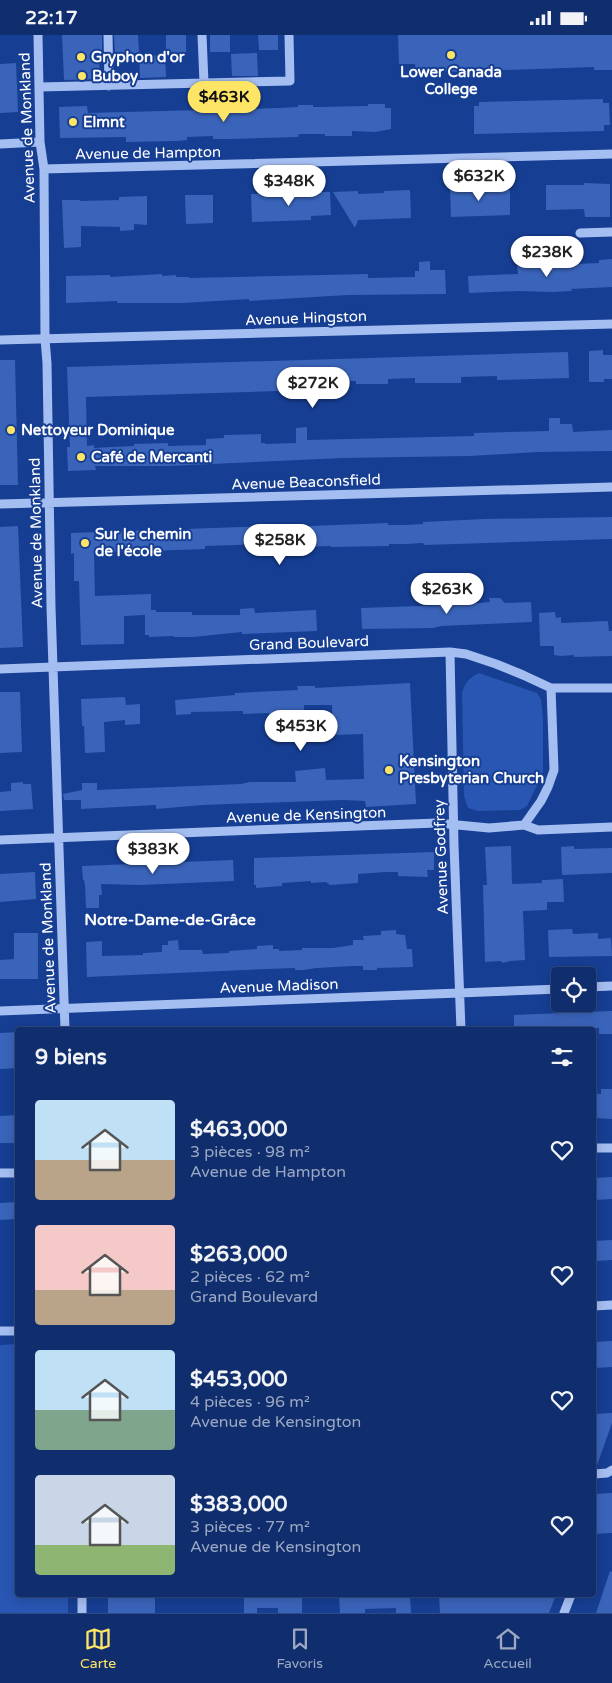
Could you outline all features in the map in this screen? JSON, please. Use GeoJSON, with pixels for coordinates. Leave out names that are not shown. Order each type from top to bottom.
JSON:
{"type":"FeatureCollection","features":[{"type":"Feature","properties":{"kind":"street","name":"Avenue de Monkland"},"geometry":{"type":"LineString","coordinates":[[38,35],[40,142],[44,169],[48,503],[65,1027]]}},
{"type":"Feature","properties":{"kind":"street"},"geometry":{"type":"LineString","coordinates":[[108,35],[109,86]]}},
{"type":"Feature","properties":{"kind":"street"},"geometry":{"type":"LineString","coordinates":[[202,35],[204,83]]}},
{"type":"Feature","properties":{"kind":"street"},"geometry":{"type":"LineString","coordinates":[[40,87],[290,81],[289,35]]}},
{"type":"Feature","properties":{"kind":"street"},"geometry":{"type":"LineString","coordinates":[[0,144],[40,142]]}},
{"type":"Feature","properties":{"kind":"street","name":"Avenue de Hampton"},"geometry":{"type":"LineString","coordinates":[[44,169],[612,155]]}},
{"type":"Feature","properties":{"kind":"street"},"geometry":{"type":"LineString","coordinates":[[580,233],[612,232]]}},
{"type":"Feature","properties":{"kind":"street","name":"Avenue Hingston"},"geometry":{"type":"LineString","coordinates":[[0,340],[612,324]]}},
{"type":"Feature","properties":{"kind":"street","name":"Avenue Beaconsfield"},"geometry":{"type":"LineString","coordinates":[[0,505],[612,487]]}},
{"type":"Feature","properties":{"kind":"street","name":"Grand Boulevard"},"geometry":{"type":"LineString","coordinates":[[0,669],[450,652],[466,654],[496,664],[551,689],[612,688]]}},
{"type":"Feature","properties":{"kind":"street","name":"Avenue Godfrey"},"geometry":{"type":"LineString","coordinates":[[450,652],[453,824],[461,1027]]}},
{"type":"Feature","properties":{"kind":"street"},"geometry":{"type":"LineString","coordinates":[[524,825],[541,801],[554,770],[551,689]]}},
{"type":"Feature","properties":{"kind":"street","name":"Avenue de Kensington"},"geometry":{"type":"LineString","coordinates":[[0,840],[437,823],[489,829],[524,825],[538,830],[612,827]]}},
{"type":"Feature","properties":{"kind":"street"},"geometry":{"type":"LineString","coordinates":[[596,987],[612,986]]}},
{"type":"Feature","properties":{"kind":"street","name":"Avenue Madison"},"geometry":{"type":"LineString","coordinates":[[0,1011],[551,989]]}},
{"type":"Feature","properties":{"kind":"street"},"geometry":{"type":"LineString","coordinates":[[596,1149],[612,1148]]}},
{"type":"Feature","properties":{"kind":"street"},"geometry":{"type":"LineString","coordinates":[[0,1173],[15,1173]]}},
{"type":"Feature","properties":{"kind":"street"},"geometry":{"type":"LineString","coordinates":[[596,1306],[612,1305]]}},
{"type":"Feature","properties":{"kind":"street"},"geometry":{"type":"LineString","coordinates":[[0,1331],[15,1331]]}},
{"type":"Feature","properties":{"kind":"street"},"geometry":{"type":"LineString","coordinates":[[596,1474],[607,1473],[612,1470]]}},
{"type":"Feature","properties":{"kind":"street"},"geometry":{"type":"LineString","coordinates":[[82,1597],[82,1613]]}},
{"type":"Feature","properties":{"kind":"street"},"geometry":{"type":"LineString","coordinates":[[564,1613],[570,1597]]}},
{"type":"Feature","properties":{"kind":"shaded area"},"geometry":{"type":"Polygon","coordinates":[[[479,673],[537,693],[541,699],[543,773],[527,806],[520,810],[478,811],[468,808],[464,796],[462,693],[468,681],[479,673]]]}},
{"type":"Feature","properties":{"kind":"shaded area"},"geometry":{"type":"Polygon","coordinates":[[[15,1344],[15,1597],[68,1597],[68,1613],[0,1613],[0,1345],[15,1344]]]}},
{"type":"Feature","properties":{"kind":"building"},"geometry":{"type":"Polygon","coordinates":[[[62,35],[102,35],[102,53],[99,53],[100,79],[64,80],[62,35]]]}},
{"type":"Feature","properties":{"kind":"building"},"geometry":{"type":"Polygon","coordinates":[[[114,35],[138,35],[139,53],[115,53],[114,35]]]}},
{"type":"Feature","properties":{"kind":"building"},"geometry":{"type":"Polygon","coordinates":[[[166,35],[186,35],[186,53],[166,52],[166,35]]]}},
{"type":"Feature","properties":{"kind":"building"},"geometry":{"type":"Polygon","coordinates":[[[210,35],[230,35],[230,52],[210,52],[210,35]]]}},
{"type":"Feature","properties":{"kind":"building"},"geometry":{"type":"Polygon","coordinates":[[[258,35],[278,35],[278,50],[259,50],[258,35]]]}},
{"type":"Feature","properties":{"kind":"building"},"geometry":{"type":"Polygon","coordinates":[[[398,35],[612,35],[612,70],[594,70],[594,67],[416,73],[415,64],[399,64],[398,35]]]}},
{"type":"Feature","properties":{"kind":"building"},"geometry":{"type":"Polygon","coordinates":[[[257,53],[258,76],[232,76],[231,54],[257,53]]]}},
{"type":"Feature","properties":{"kind":"building"},"geometry":{"type":"Polygon","coordinates":[[[165,55],[166,77],[140,78],[139,56],[165,55]]]}},
{"type":"Feature","properties":{"kind":"building"},"geometry":{"type":"Polygon","coordinates":[[[16,63],[18,112],[0,113],[0,64],[16,63]]]}},
{"type":"Feature","properties":{"kind":"building"},"geometry":{"type":"Polygon","coordinates":[[[603,99],[603,103],[609,103],[610,125],[604,125],[604,131],[474,134],[474,106],[479,106],[479,102],[603,99]]]}},
{"type":"Feature","properties":{"kind":"building"},"geometry":{"type":"Polygon","coordinates":[[[368,104],[385,104],[385,108],[391,108],[391,129],[375,132],[352,131],[352,136],[299,134],[298,137],[213,139],[213,136],[187,137],[187,140],[177,141],[126,142],[126,137],[60,138],[59,107],[87,106],[88,113],[279,108],[298,107],[298,105],[313,105],[313,107],[368,106],[368,104]]]}},
{"type":"Feature","properties":{"kind":"building"},"geometry":{"type":"Polygon","coordinates":[[[584,183],[610,184],[610,217],[585,217],[584,209],[546,210],[546,185],[584,185],[584,183]]]}},
{"type":"Feature","properties":{"kind":"building"},"geometry":{"type":"Polygon","coordinates":[[[450,188],[510,190],[510,215],[451,217],[450,188]]]}},
{"type":"Feature","properties":{"kind":"building"},"geometry":{"type":"Polygon","coordinates":[[[410,190],[411,218],[358,220],[355,228],[333,192],[358,191],[358,194],[410,190]]]}},
{"type":"Feature","properties":{"kind":"building"},"geometry":{"type":"Polygon","coordinates":[[[317,192],[330,192],[331,215],[311,216],[311,220],[252,222],[251,194],[278,193],[278,196],[317,195],[317,192]]]}},
{"type":"Feature","properties":{"kind":"building"},"geometry":{"type":"Polygon","coordinates":[[[185,195],[213,195],[213,223],[186,224],[185,195]]]}},
{"type":"Feature","properties":{"kind":"building"},"geometry":{"type":"Polygon","coordinates":[[[147,196],[147,225],[134,224],[134,230],[120,231],[120,227],[81,226],[81,247],[64,248],[62,200],[119,200],[119,197],[147,196]]]}},
{"type":"Feature","properties":{"kind":"building"},"geometry":{"type":"Polygon","coordinates":[[[612,259],[612,287],[552,292],[469,293],[468,276],[518,274],[517,266],[530,266],[529,260],[543,260],[543,263],[576,262],[576,264],[599,263],[599,260],[612,259]]]}},
{"type":"Feature","properties":{"kind":"building"},"geometry":{"type":"Polygon","coordinates":[[[430,261],[430,270],[445,270],[446,294],[348,295],[183,303],[117,303],[117,301],[66,303],[66,276],[110,275],[110,277],[162,274],[162,276],[176,275],[176,277],[189,278],[368,274],[368,278],[415,277],[415,271],[419,271],[419,262],[430,261]]]}},
{"type":"Feature","properties":{"kind":"building"},"geometry":{"type":"Polygon","coordinates":[[[603,350],[603,355],[612,355],[612,379],[604,379],[604,382],[589,382],[589,351],[603,350]]]}},
{"type":"Feature","properties":{"kind":"building"},"geometry":{"type":"Polygon","coordinates":[[[568,352],[569,378],[497,380],[497,376],[461,377],[461,383],[415,383],[415,378],[388,379],[388,384],[356,384],[356,381],[308,382],[308,390],[86,397],[87,446],[94,445],[94,448],[168,443],[168,446],[206,445],[206,439],[224,438],[224,435],[261,434],[261,443],[296,443],[296,428],[307,427],[307,440],[474,436],[474,433],[549,431],[549,418],[560,418],[560,424],[572,424],[573,432],[612,430],[612,451],[343,458],[168,466],[95,466],[96,470],[68,471],[67,447],[70,447],[67,367],[568,352]]]}},
{"type":"Feature","properties":{"kind":"building"},"geometry":{"type":"Polygon","coordinates":[[[0,360],[15,360],[18,485],[0,485],[0,360]]]}},
{"type":"Feature","properties":{"kind":"building"},"geometry":{"type":"Polygon","coordinates":[[[612,517],[612,539],[331,547],[255,548],[255,544],[205,546],[205,549],[94,553],[95,596],[151,594],[151,610],[156,610],[156,612],[192,612],[192,615],[240,615],[240,609],[254,608],[255,613],[316,610],[317,631],[242,634],[242,632],[193,637],[149,637],[149,635],[145,635],[145,615],[124,616],[124,644],[81,645],[79,581],[74,581],[74,553],[71,554],[71,533],[388,523],[388,525],[405,525],[423,524],[423,522],[484,519],[612,517]]]}},
{"type":"Feature","properties":{"kind":"building"},"geometry":{"type":"Polygon","coordinates":[[[18,526],[23,647],[0,648],[0,527],[18,526]]]}},
{"type":"Feature","properties":{"kind":"building"},"geometry":{"type":"Polygon","coordinates":[[[449,595],[459,595],[459,598],[468,598],[468,604],[490,602],[489,598],[500,598],[505,603],[531,602],[532,622],[441,626],[433,628],[362,629],[361,608],[449,605],[449,595]]]}},
{"type":"Feature","properties":{"kind":"building"},"geometry":{"type":"Polygon","coordinates":[[[555,612],[556,618],[561,617],[561,623],[608,621],[609,631],[612,631],[612,656],[561,656],[554,655],[554,646],[540,646],[539,613],[555,612]]]}},
{"type":"Feature","properties":{"kind":"building"},"geometry":{"type":"Polygon","coordinates":[[[410,683],[416,804],[366,807],[365,801],[343,800],[203,805],[156,809],[156,805],[81,809],[81,800],[64,800],[63,794],[82,790],[82,783],[97,783],[97,790],[241,784],[250,782],[296,782],[295,771],[325,768],[326,780],[364,779],[363,734],[333,735],[332,705],[304,705],[304,712],[295,712],[295,738],[270,738],[269,713],[243,714],[243,711],[191,712],[191,714],[176,715],[175,700],[235,695],[235,693],[298,690],[297,686],[315,686],[315,688],[410,683]]]}},
{"type":"Feature","properties":{"kind":"building"},"geometry":{"type":"Polygon","coordinates":[[[0,692],[20,692],[22,752],[0,753],[0,692]]]}},
{"type":"Feature","properties":{"kind":"building"},"geometry":{"type":"Polygon","coordinates":[[[125,697],[126,705],[140,704],[140,724],[125,725],[125,720],[104,722],[105,752],[85,753],[81,699],[125,697]]]}},
{"type":"Feature","properties":{"kind":"building"},"geometry":{"type":"Polygon","coordinates":[[[23,782],[23,784],[31,784],[33,809],[0,811],[0,792],[11,791],[11,783],[23,782]]]}},
{"type":"Feature","properties":{"kind":"building"},"geometry":{"type":"Polygon","coordinates":[[[511,846],[512,884],[542,883],[542,880],[563,879],[564,902],[547,902],[547,910],[523,911],[525,960],[503,963],[501,961],[485,962],[483,885],[487,885],[485,847],[511,846]]]}},
{"type":"Feature","properties":{"kind":"building"},"geometry":{"type":"Polygon","coordinates":[[[574,846],[574,849],[612,848],[612,873],[562,875],[561,847],[574,846]]]}},
{"type":"Feature","properties":{"kind":"building"},"geometry":{"type":"Polygon","coordinates":[[[434,852],[434,870],[427,870],[428,877],[398,876],[398,872],[385,872],[358,874],[358,883],[330,885],[326,882],[311,883],[311,881],[282,883],[282,886],[256,888],[256,885],[254,885],[254,858],[434,852]]]}},
{"type":"Feature","properties":{"kind":"building"},"geometry":{"type":"Polygon","coordinates":[[[233,860],[234,881],[140,885],[101,884],[102,895],[99,895],[99,908],[86,908],[82,866],[233,860]]]}},
{"type":"Feature","properties":{"kind":"building"},"geometry":{"type":"Polygon","coordinates":[[[35,872],[36,899],[0,902],[0,874],[35,872]]]}},
{"type":"Feature","properties":{"kind":"building"},"geometry":{"type":"Polygon","coordinates":[[[572,929],[573,934],[598,933],[598,939],[611,938],[612,956],[549,957],[548,930],[572,929]]]}},
{"type":"Feature","properties":{"kind":"building"},"geometry":{"type":"Polygon","coordinates":[[[396,930],[396,934],[405,935],[407,949],[412,949],[413,967],[363,970],[363,966],[354,966],[304,970],[295,970],[295,968],[87,977],[86,942],[102,941],[102,956],[143,955],[143,953],[162,952],[162,945],[168,945],[168,941],[178,940],[179,950],[202,950],[203,954],[229,953],[229,951],[257,949],[257,946],[273,945],[273,949],[279,949],[279,951],[302,950],[302,948],[333,948],[353,945],[353,940],[364,940],[363,936],[381,935],[381,931],[396,930]]]}},
{"type":"Feature","properties":{"kind":"building"},"geometry":{"type":"Polygon","coordinates":[[[14,933],[38,933],[38,979],[0,979],[0,960],[14,959],[14,933]]]}},
{"type":"Feature","properties":{"kind":"building"},"geometry":{"type":"Polygon","coordinates":[[[612,1011],[612,1034],[599,1034],[599,1028],[596,1027],[514,1027],[514,1015],[612,1011]]]}},
{"type":"Feature","properties":{"kind":"building"},"geometry":{"type":"Polygon","coordinates":[[[15,1032],[15,1068],[0,1069],[0,1033],[15,1032]]]}},
{"type":"Feature","properties":{"kind":"building"},"geometry":{"type":"Polygon","coordinates":[[[601,1089],[612,1089],[612,1119],[596,1118],[596,1094],[601,1094],[601,1089]]]}},
{"type":"Feature","properties":{"kind":"building"},"geometry":{"type":"Polygon","coordinates":[[[15,1115],[15,1143],[0,1143],[0,1116],[15,1115]]]}},
{"type":"Feature","properties":{"kind":"building"},"geometry":{"type":"Polygon","coordinates":[[[612,1177],[612,1199],[596,1200],[596,1178],[612,1177]]]}},
{"type":"Feature","properties":{"kind":"building"},"geometry":{"type":"Polygon","coordinates":[[[15,1202],[15,1219],[0,1220],[0,1203],[15,1202]]]}},
{"type":"Feature","properties":{"kind":"building"},"geometry":{"type":"Polygon","coordinates":[[[612,1240],[612,1260],[596,1261],[596,1241],[612,1240]]]}},
{"type":"Feature","properties":{"kind":"building"},"geometry":{"type":"Polygon","coordinates":[[[612,1341],[612,1367],[596,1368],[596,1342],[612,1341]]]}},
{"type":"Feature","properties":{"kind":"building"},"geometry":{"type":"Polygon","coordinates":[[[612,1413],[612,1423],[596,1468],[596,1414],[612,1413]]]}},
{"type":"Feature","properties":{"kind":"building"},"geometry":{"type":"Polygon","coordinates":[[[612,1493],[612,1533],[596,1534],[596,1494],[612,1493]]]}},
{"type":"Feature","properties":{"kind":"building"},"geometry":{"type":"Polygon","coordinates":[[[610,1571],[612,1572],[612,1613],[596,1613],[610,1571]]]}},
{"type":"Feature","properties":{"kind":"building"},"geometry":{"type":"Polygon","coordinates":[[[108,1597],[155,1597],[155,1613],[108,1613],[108,1597]]]}},
{"type":"Feature","properties":{"kind":"building"},"geometry":{"type":"Polygon","coordinates":[[[244,1597],[302,1597],[302,1613],[278,1613],[278,1608],[257,1608],[257,1613],[244,1613],[244,1597]]]}},
{"type":"Feature","properties":{"kind":"building"},"geometry":{"type":"Polygon","coordinates":[[[339,1597],[410,1597],[411,1613],[396,1613],[396,1608],[365,1609],[365,1613],[340,1613],[339,1597]]]}},
{"type":"Feature","properties":{"kind":"building"},"geometry":{"type":"Polygon","coordinates":[[[439,1597],[555,1597],[549,1613],[440,1613],[439,1597]]]}},
{"type":"Feature","properties":{"kind":"place","name":"Lower Canada College"},"geometry":{"type":"Point","coordinates":[451,55]}},
{"type":"Feature","properties":{"kind":"place","name":"Gryphon d'or"},"geometry":{"type":"Point","coordinates":[81,57]}},
{"type":"Feature","properties":{"kind":"place","name":"Buboy"},"geometry":{"type":"Point","coordinates":[82,76]}},
{"type":"Feature","properties":{"kind":"place","name":"Elmnt"},"geometry":{"type":"Point","coordinates":[73,122]}},
{"type":"Feature","properties":{"kind":"place","name":"Nettoyeur Dominique"},"geometry":{"type":"Point","coordinates":[11,430]}},
{"type":"Feature","properties":{"kind":"place","name":"Café de Mercanti"},"geometry":{"type":"Point","coordinates":[81,457]}},
{"type":"Feature","properties":{"kind":"place","name":"Sur le chemin de l'école"},"geometry":{"type":"Point","coordinates":[85,543]}},
{"type":"Feature","properties":{"kind":"place","name":"Kensington Presbyterian Church"},"geometry":{"type":"Point","coordinates":[389,770]}},
{"type":"Feature","properties":{"kind":"district","name":"Notre-Dame-de-Grâce"},"geometry":{"type":"Point","coordinates":[170,920]}}]}
